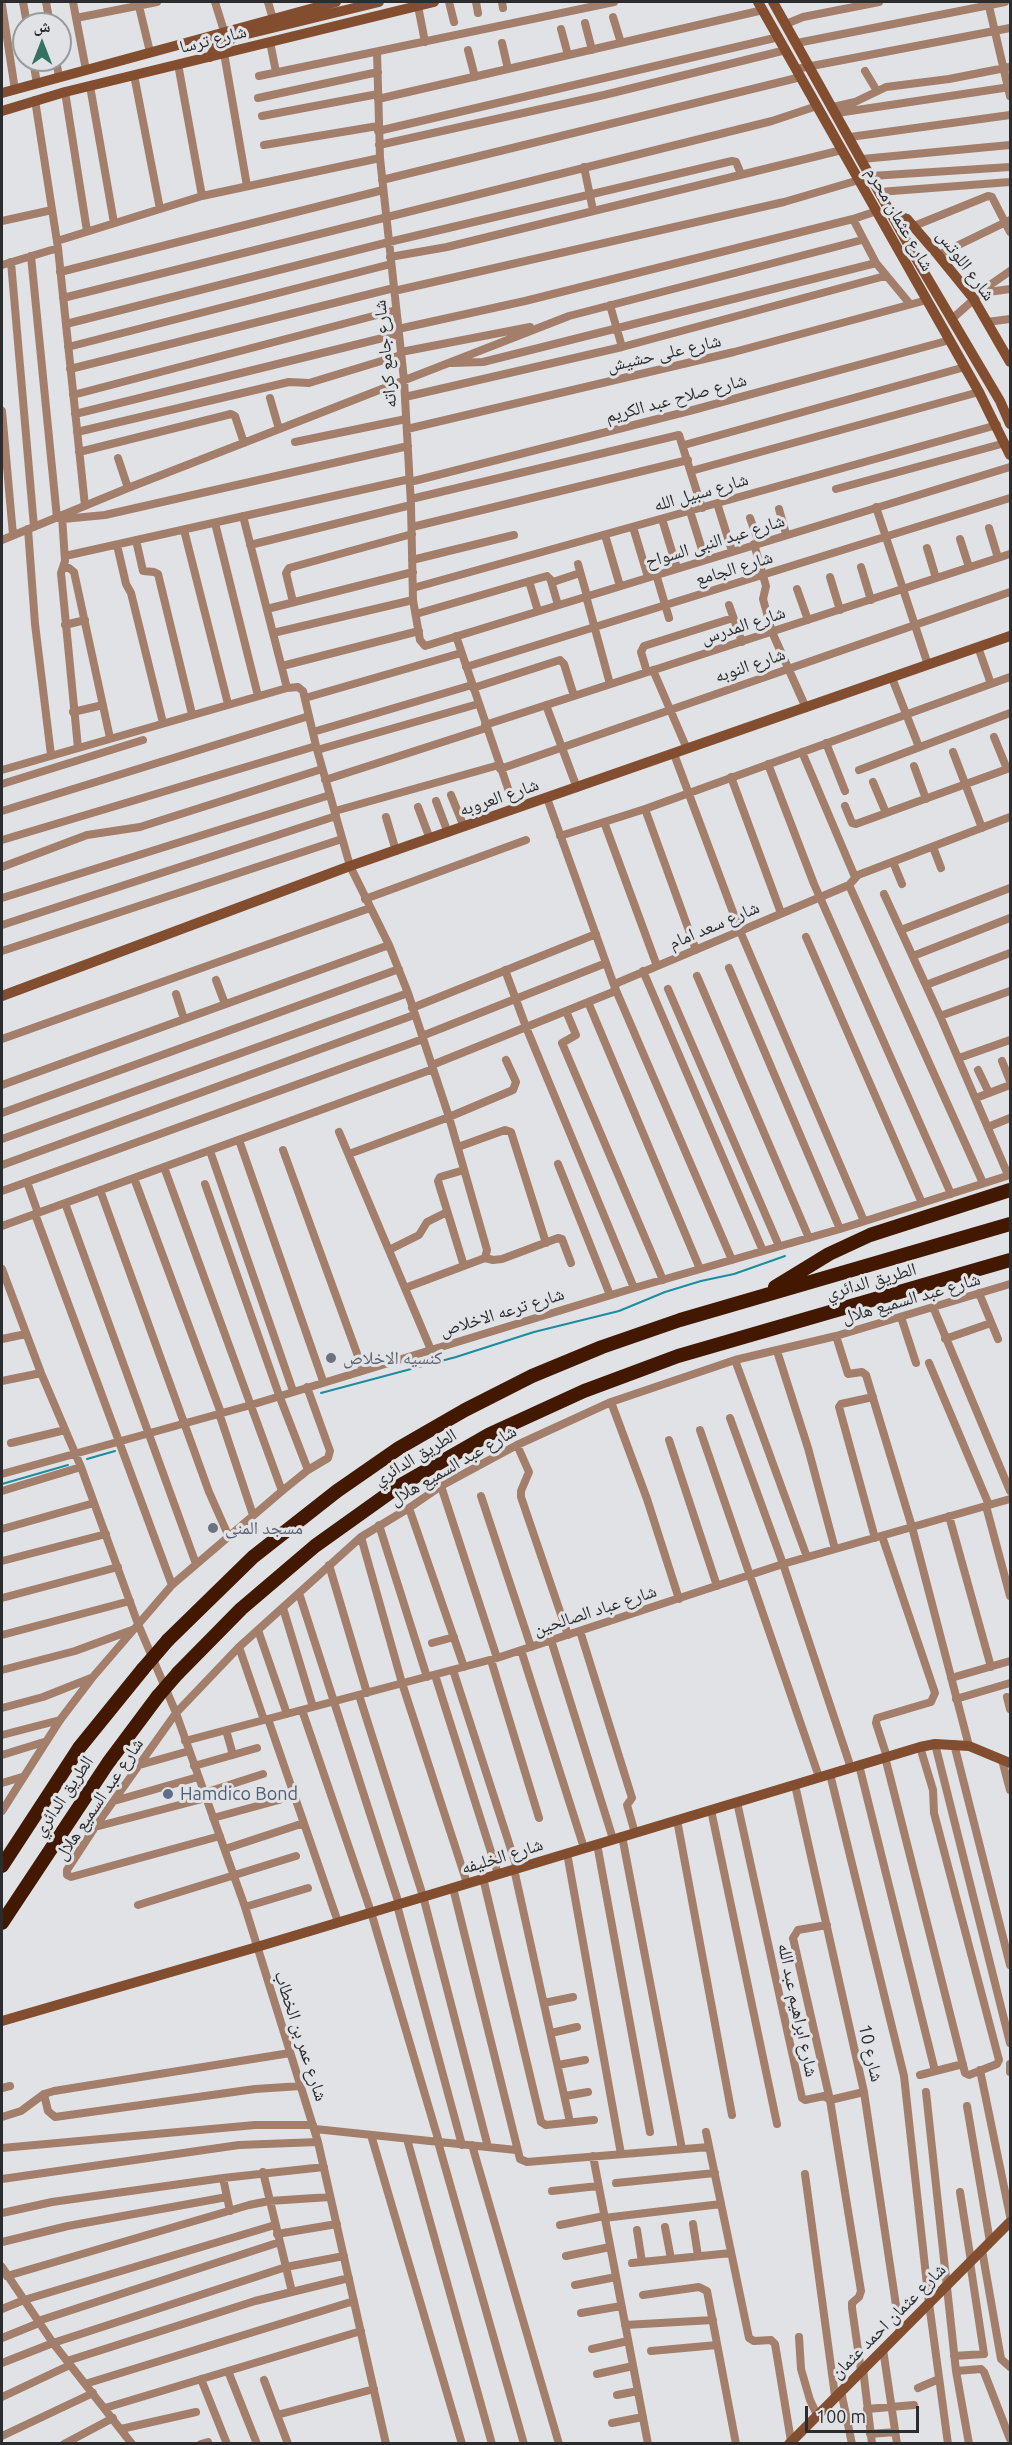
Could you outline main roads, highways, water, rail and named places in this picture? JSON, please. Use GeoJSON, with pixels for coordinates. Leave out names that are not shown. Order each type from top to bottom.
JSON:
{"type":"FeatureCollection","features":[{"type":"Feature","properties":{"kind":"highway"},"geometry":{"type":"LineString","coordinates":[[764,1294],[807,1266],[870,1235],[1011,1190]]}},
{"type":"Feature","properties":{"kind":"highway","name":"الطريق الدائري"},"geometry":{"type":"LineString","coordinates":[[2,1866],[79,1748],[168,1640],[253,1557],[278,1536],[344,1485],[418,1437],[532,1376],[602,1347],[764,1294],[1011,1224]]}},
{"type":"Feature","properties":{"kind":"highway","name":"الطريق الدائري"},"geometry":{"type":"LineString","coordinates":[[2,1923],[108,1762],[158,1696],[178,1673],[262,1590],[342,1525],[429,1468],[521,1419],[595,1386],[678,1356],[1011,1260]]}},
{"type":"Feature","properties":{"kind":"main road","name":"شارع ترسا"},"geometry":{"type":"LineString","coordinates":[[2,93],[273,19],[309,5],[333,2]]}},
{"type":"Feature","properties":{"kind":"main road"},"geometry":{"type":"LineString","coordinates":[[210,57],[216,47],[235,38],[379,2]]}},
{"type":"Feature","properties":{"kind":"main road","name":"شارع ترسا"},"geometry":{"type":"LineString","coordinates":[[2,111],[65,92],[434,2]]}},
{"type":"Feature","properties":{"kind":"main road","name":"شارع عثمان محرم"},"geometry":{"type":"LineString","coordinates":[[773,2],[1011,424]]}},
{"type":"Feature","properties":{"kind":"main road","name":"شارع عثمان محرم"},"geometry":{"type":"LineString","coordinates":[[761,6],[979,392],[1011,455]]}},
{"type":"Feature","properties":{"kind":"main road","name":"شارع اللوتس"},"geometry":{"type":"LineString","coordinates":[[877,211],[890,212],[907,219],[914,226],[976,296],[987,322],[1009,357]]}},
{"type":"Feature","properties":{"kind":"main road","name":"شارع العروبه"},"geometry":{"type":"LineString","coordinates":[[2,996],[350,866],[1011,636]]}},
{"type":"Feature","properties":{"kind":"main road","name":"شارع الخليفه"},"geometry":{"type":"LineString","coordinates":[[2,2021],[257,1947],[920,1747],[954,1743],[969,1746],[1006,1761]]}},
{"type":"Feature","properties":{"kind":"main road","name":"شارع عثمان احمد عثمان"},"geometry":{"type":"LineString","coordinates":[[790,2442],[1010,2223]]}},
{"type":"Feature","properties":{"kind":"waterway"},"geometry":{"type":"LineString","coordinates":[[321,1393],[456,1357],[534,1332],[619,1311],[665,1292],[734,1274],[785,1256]]}},
{"type":"Feature","properties":{"kind":"waterway"},"geometry":{"type":"LineString","coordinates":[[87,1459],[115,1451]]}},
{"type":"Feature","properties":{"kind":"waterway"},"geometry":{"type":"LineString","coordinates":[[2,1484],[68,1465]]}},
{"type":"Feature","properties":{"kind":"place","name":"كنسيه الاخلاص"},"geometry":{"type":"Point","coordinates":[331,1358]}},
{"type":"Feature","properties":{"kind":"place","name":"مسجد المنى"},"geometry":{"type":"Point","coordinates":[213,1528]}},
{"type":"Feature","properties":{"kind":"place","name":"Hamdico Bond"},"geometry":{"type":"Point","coordinates":[168,1794]}}]}
